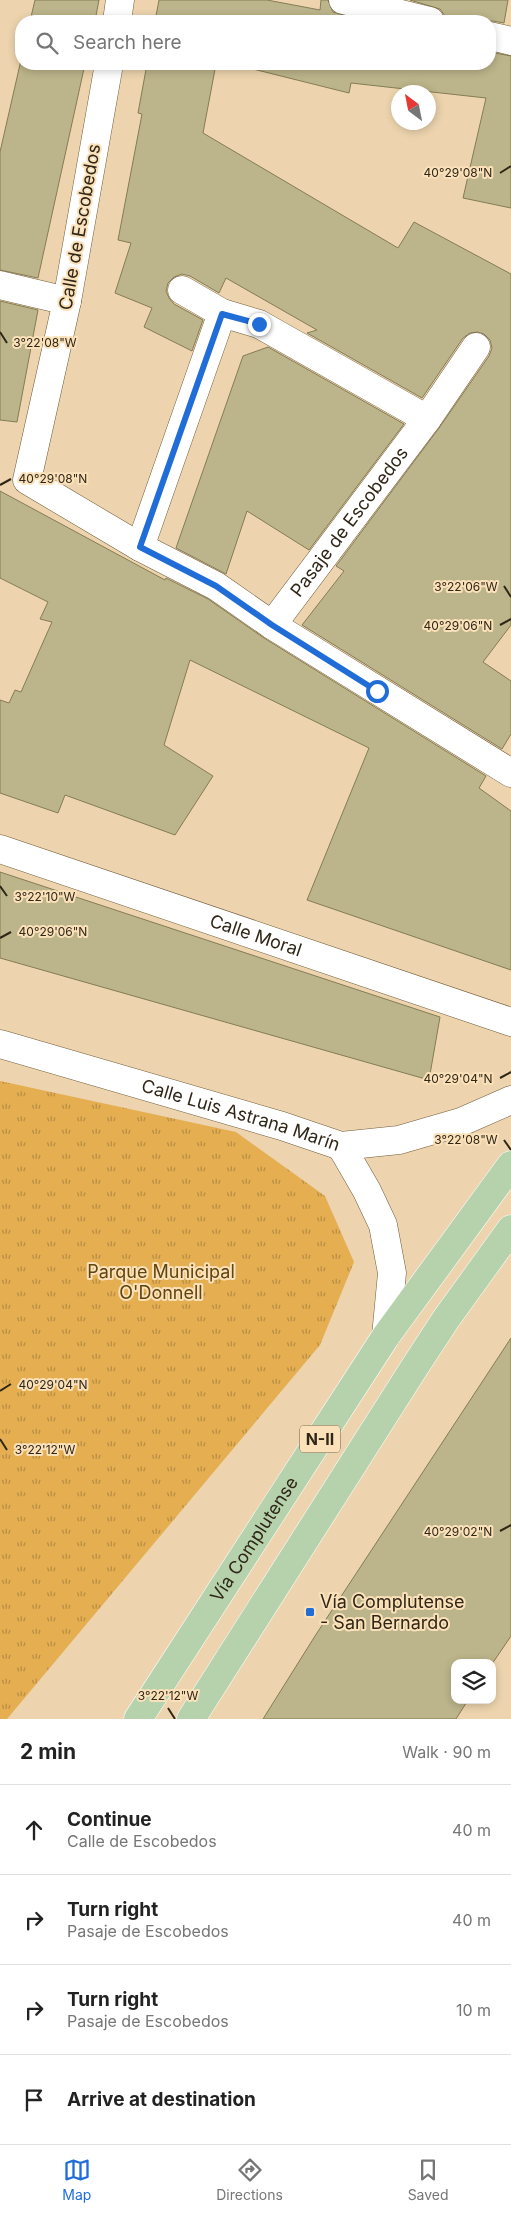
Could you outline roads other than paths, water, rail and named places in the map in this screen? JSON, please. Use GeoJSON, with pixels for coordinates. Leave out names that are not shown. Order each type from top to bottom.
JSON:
{"type":"FeatureCollection","features":[{"type":"Feature","properties":{"kind":"main road","name":"Vía Complutense"},"geometry":{"type":"LineString","coordinates":[[138,1719],[386,1336],[511,1165]]}},
{"type":"Feature","properties":{"kind":"main road","name":"N-II"},"geometry":{"type":"LineString","coordinates":[[191,1719],[425,1352],[511,1229]]}},
{"type":"Feature","properties":{"kind":"street"},"geometry":{"type":"LineString","coordinates":[[118,15],[120,0]]}},
{"type":"Feature","properties":{"kind":"street"},"geometry":{"type":"LineString","coordinates":[[343,0],[405,15]]}},
{"type":"Feature","properties":{"kind":"street"},"geometry":{"type":"LineString","coordinates":[[496,37],[511,41]]}},
{"type":"Feature","properties":{"kind":"street","name":"Calle de Escobedos"},"geometry":{"type":"LineString","coordinates":[[108,70],[67,301],[27,480],[140,547],[216,586],[272,625],[511,773]]}},
{"type":"Feature","properties":{"kind":"street"},"geometry":{"type":"LineString","coordinates":[[0,285],[67,301]]}},
{"type":"Feature","properties":{"kind":"street"},"geometry":{"type":"LineString","coordinates":[[182,290],[222,314],[259,324],[427,419]]}},
{"type":"Feature","properties":{"kind":"street"},"geometry":{"type":"LineString","coordinates":[[140,547],[222,314]]}},
{"type":"Feature","properties":{"kind":"street","name":"Pasaje de Escobedos"},"geometry":{"type":"LineString","coordinates":[[272,625],[427,419],[476,347]]}},
{"type":"Feature","properties":{"kind":"street","name":"Calle Moral"},"geometry":{"type":"LineString","coordinates":[[0,849],[511,1022]]}},
{"type":"Feature","properties":{"kind":"street","name":"Calle Luis Astrana Marín"},"geometry":{"type":"LineString","coordinates":[[0,1044],[282,1126],[341,1146],[399,1140],[461,1122],[511,1100]]}},
{"type":"Feature","properties":{"kind":"street"},"geometry":{"type":"LineString","coordinates":[[341,1146],[367,1191],[383,1225],[392,1273],[386,1336]]}},
{"type":"Feature","properties":{"kind":"place","name":"Vía Complutense - San Bernardo"},"geometry":{"type":"Point","coordinates":[310,1612]}},
{"type":"Feature","properties":{"kind":"park label","name":"Parque Municipal O'Donnell"},"geometry":{"type":"Point","coordinates":[161,1282]}}]}
